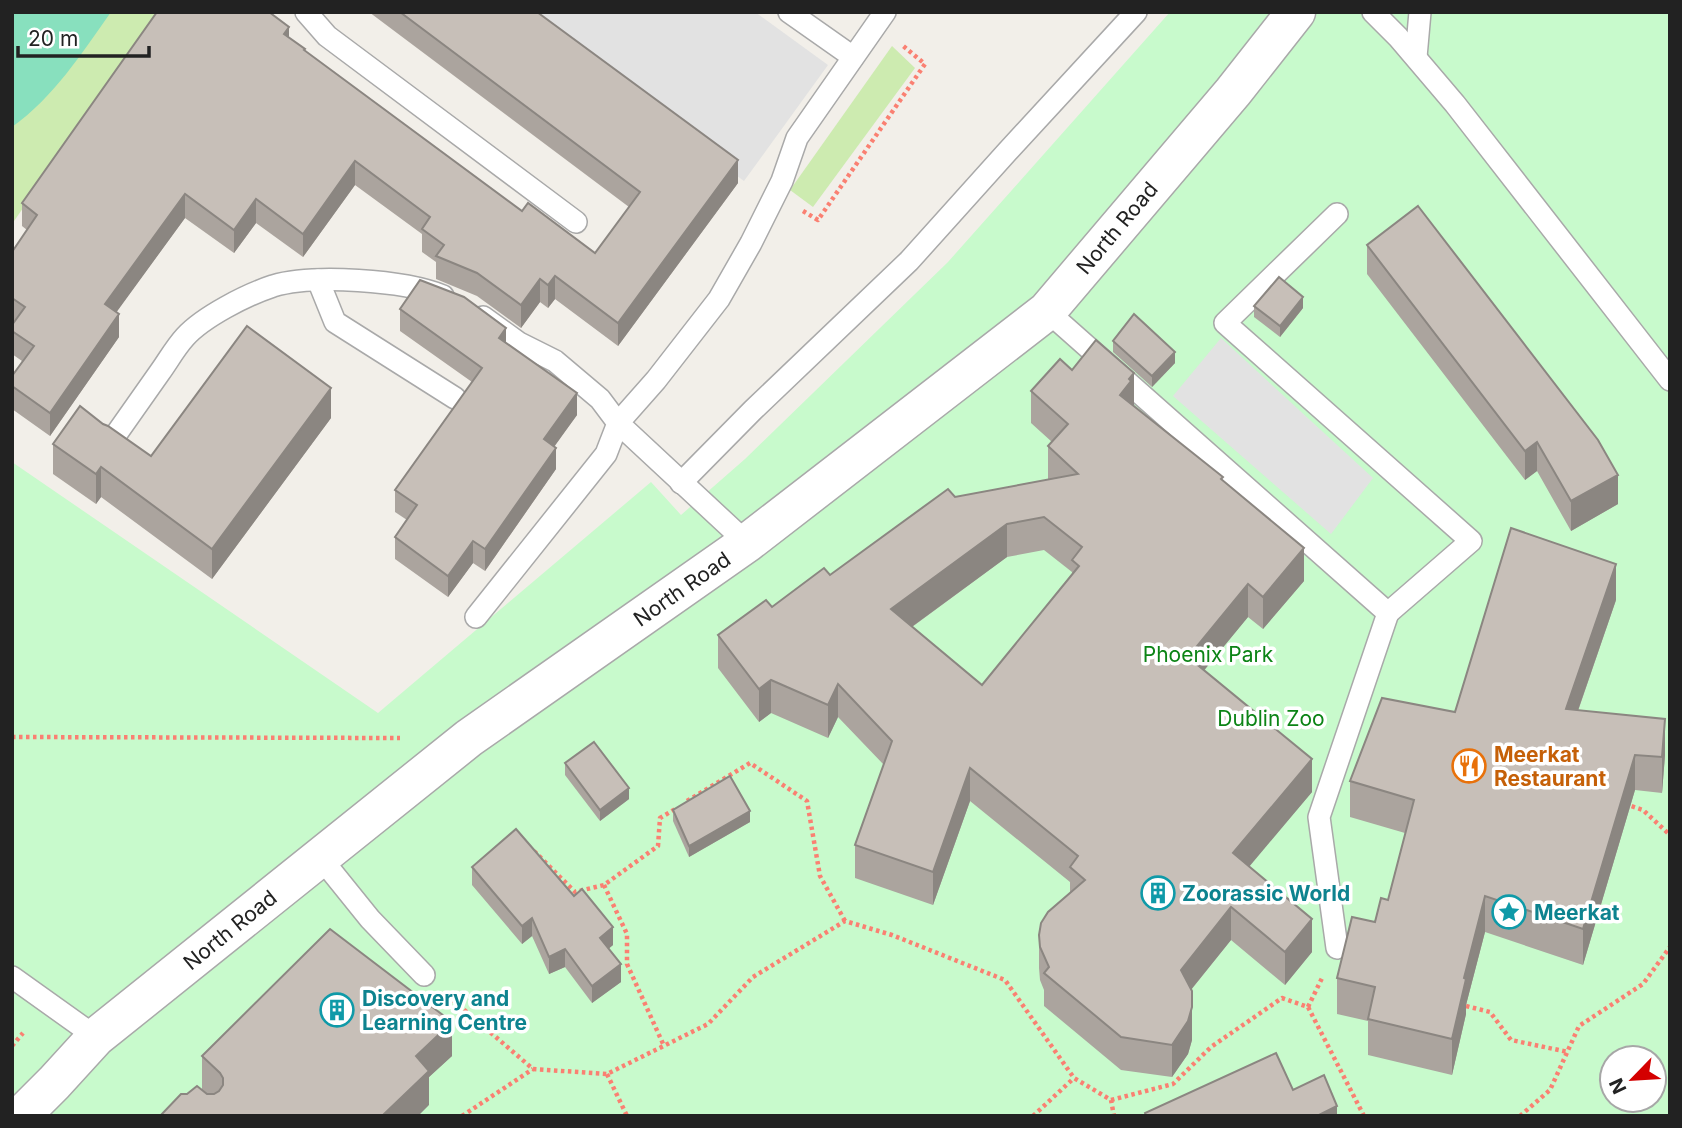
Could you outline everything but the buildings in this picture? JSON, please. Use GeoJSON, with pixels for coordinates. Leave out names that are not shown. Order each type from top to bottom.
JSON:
{"type":"FeatureCollection","features":[{"type":"Feature","properties":{"kind":"street","name":"North Road"},"geometry":{"type":"LineString","coordinates":[[21,1116],[96,1037],[469,738],[747,543],[1047,311],[1233,92],[1296,12]]}},
{"type":"Feature","properties":{"kind":"lane"},"geometry":{"type":"LineString","coordinates":[[306,12],[327,36],[576,222]]}},
{"type":"Feature","properties":{"kind":"lane"},"geometry":{"type":"LineString","coordinates":[[789,12],[853,57]]}},
{"type":"Feature","properties":{"kind":"lane"},"geometry":{"type":"LineString","coordinates":[[681,483],[909,261],[1136,12]]}},
{"type":"Feature","properties":{"kind":"lane"},"geometry":{"type":"LineString","coordinates":[[1373,12],[1416,57],[1455,104],[1670,380]]}},
{"type":"Feature","properties":{"kind":"lane"},"geometry":{"type":"LineString","coordinates":[[1416,57],[1420,12]]}},
{"type":"Feature","properties":{"kind":"lane"},"geometry":{"type":"LineString","coordinates":[[476,617],[606,454],[618,422],[656,380],[719,299],[782,181],[797,138],[880,18]]}},
{"type":"Feature","properties":{"kind":"lane"},"geometry":{"type":"LineString","coordinates":[[1337,948],[1319,817],[1388,613],[1471,541],[1225,323],[1338,214]]}},
{"type":"Feature","properties":{"kind":"lane"},"geometry":{"type":"LineString","coordinates":[[110,443],[185,336],[212,315],[274,286],[318,280],[382,282],[425,289],[464,305],[519,343],[555,361],[600,399],[618,422],[747,543]]}},
{"type":"Feature","properties":{"kind":"lane"},"geometry":{"type":"LineString","coordinates":[[318,280],[335,322],[455,398]]}},
{"type":"Feature","properties":{"kind":"lane"},"geometry":{"type":"LineString","coordinates":[[1047,311],[1388,613]]}},
{"type":"Feature","properties":{"kind":"lane"},"geometry":{"type":"LineString","coordinates":[[320,857],[370,919],[424,975]]}},
{"type":"Feature","properties":{"kind":"lane"},"geometry":{"type":"LineString","coordinates":[[12,977],[96,1037]]}},
{"type":"Feature","properties":{"kind":"path"},"geometry":{"type":"LineString","coordinates":[[775,194],[818,220],[925,64],[880,18]]}},
{"type":"Feature","properties":{"kind":"path"},"geometry":{"type":"LineString","coordinates":[[12,737],[400,737]]}},
{"type":"Feature","properties":{"kind":"path"},"geometry":{"type":"LineString","coordinates":[[530,847],[575,892],[604,885],[658,846],[660,818],[750,763],[807,801],[820,876],[845,920],[892,935],[1005,980],[1074,1078],[1111,1100],[1173,1084],[1211,1047],[1282,998],[1308,1007],[1364,1116]]}},
{"type":"Feature","properties":{"kind":"path"},"geometry":{"type":"LineString","coordinates":[[1618,802],[1643,810],[1670,835]]}},
{"type":"Feature","properties":{"kind":"path"},"geometry":{"type":"LineString","coordinates":[[604,885],[627,934],[627,964],[664,1046]]}},
{"type":"Feature","properties":{"kind":"path"},"geometry":{"type":"LineString","coordinates":[[424,975],[533,1069],[607,1074],[708,1024],[753,977],[845,920]]}},
{"type":"Feature","properties":{"kind":"path"},"geometry":{"type":"LineString","coordinates":[[1520,1116],[1550,1090],[1579,1026],[1643,984],[1670,947]]}},
{"type":"Feature","properties":{"kind":"path"},"geometry":{"type":"LineString","coordinates":[[1466,1006],[1490,1012],[1511,1040],[1568,1052]]}},
{"type":"Feature","properties":{"kind":"path"},"geometry":{"type":"LineString","coordinates":[[12,1046],[23,1033]]}},
{"type":"Feature","properties":{"kind":"path"},"geometry":{"type":"LineString","coordinates":[[462,1116],[533,1069]]}},
{"type":"Feature","properties":{"kind":"path"},"geometry":{"type":"LineString","coordinates":[[607,1074],[627,1116]]}},
{"type":"Feature","properties":{"kind":"path"},"geometry":{"type":"LineString","coordinates":[[1033,1116],[1074,1078]]}},
{"type":"Feature","properties":{"kind":"path"},"geometry":{"type":"LineString","coordinates":[[1111,1100],[1114,1116]]}},
{"type":"Feature","properties":{"kind":"green space"},"geometry":{"type":"Polygon","coordinates":[[[12,12],[159,12],[12,224],[12,12]]]}},
{"type":"Feature","properties":{"kind":"green space"},"geometry":{"type":"Polygon","coordinates":[[[12,12],[111,12],[54,88],[12,127],[12,12]]]}},
{"type":"Feature","properties":{"kind":"green space","name":"Dublin Zoo"},"geometry":{"type":"Polygon","coordinates":[[[1170,12],[1670,12],[1670,1116],[12,1116],[12,462],[378,713],[651,482],[681,515],[745,459],[948,262],[1170,12]]]}},
{"type":"Feature","properties":{"kind":"green space"},"geometry":{"type":"Polygon","coordinates":[[[892,46],[915,68],[813,207],[790,190],[892,46]]]}},
{"type":"Feature","properties":{"kind":"shaded area"},"geometry":{"type":"Polygon","coordinates":[[[512,12],[755,12],[828,65],[744,181],[512,12]]]}},
{"type":"Feature","properties":{"kind":"shaded area"},"geometry":{"type":"Polygon","coordinates":[[[1221,338],[1373,478],[1331,534],[1173,396],[1221,338]]]}},
{"type":"Feature","properties":{"kind":"place","name":"Meerkat Restaurant"},"geometry":{"type":"Point","coordinates":[1469,766]}},
{"type":"Feature","properties":{"kind":"place","name":"Zoorassic World"},"geometry":{"type":"Point","coordinates":[1158,893]}},
{"type":"Feature","properties":{"kind":"place","name":"Meerkat"},"geometry":{"type":"Point","coordinates":[1509,912]}},
{"type":"Feature","properties":{"kind":"place","name":"Discovery and Learning Centre"},"geometry":{"type":"Point","coordinates":[337,1010]}},
{"type":"Feature","properties":{"kind":"park label","name":"Phoenix Park"},"geometry":{"type":"Point","coordinates":[1208,654]}}]}
